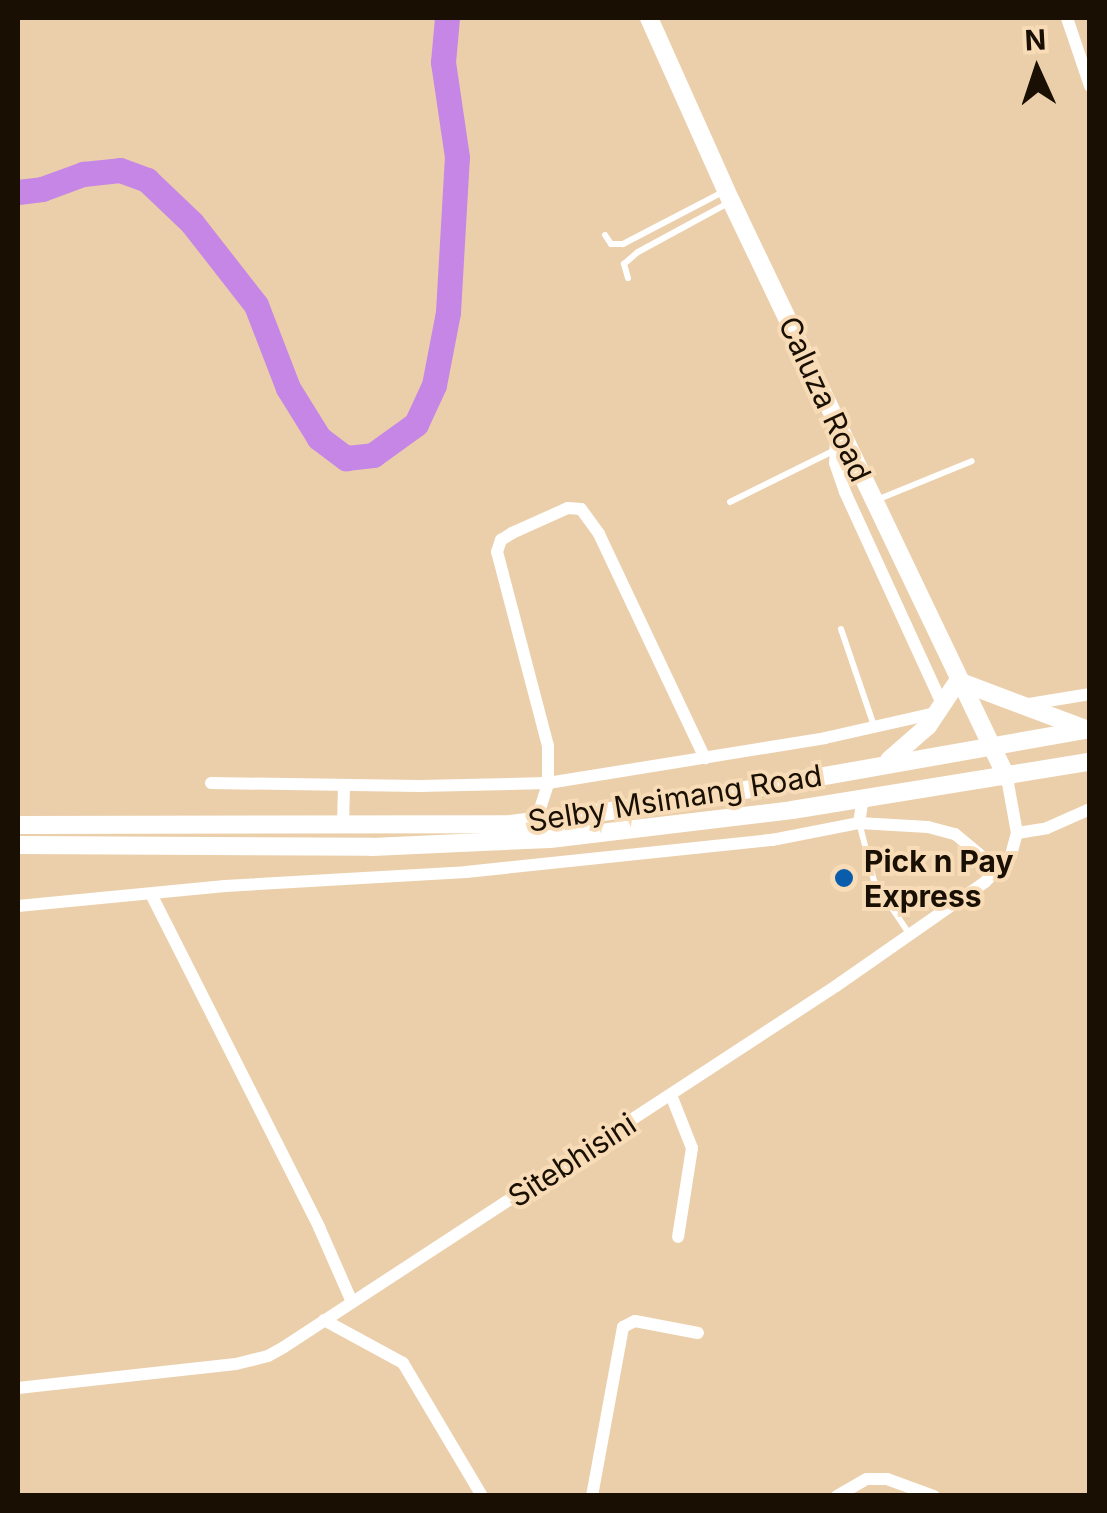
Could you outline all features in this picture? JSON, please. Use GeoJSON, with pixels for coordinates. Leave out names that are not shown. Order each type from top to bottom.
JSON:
{"type":"FeatureCollection","features":[{"type":"Feature","properties":{"kind":"main road","name":"Caluza Road"},"geometry":{"type":"LineString","coordinates":[[649,18],[836,424],[1007,778]]}},
{"type":"Feature","properties":{"kind":"main road"},"geometry":{"type":"LineString","coordinates":[[885,764],[910,744],[958,682],[1088,729]]}},
{"type":"Feature","properties":{"kind":"main road","name":"Selby Msimang Road"},"geometry":{"type":"LineString","coordinates":[[18,824],[343,826],[536,821],[644,808],[1088,729]]}},
{"type":"Feature","properties":{"kind":"main road","name":"Selby Msimang Road"},"geometry":{"type":"LineString","coordinates":[[18,845],[454,846],[627,831],[1007,778],[1090,762]]}},
{"type":"Feature","properties":{"kind":"street"},"geometry":{"type":"LineString","coordinates":[[1067,18],[1090,86]]}},
{"type":"Feature","properties":{"kind":"street"},"geometry":{"type":"LineString","coordinates":[[211,783],[344,786],[548,782],[874,728],[939,708],[845,492],[834,450],[836,424]]}},
{"type":"Feature","properties":{"kind":"street"},"geometry":{"type":"LineString","coordinates":[[536,821],[548,782],[540,711],[518,644],[496,552],[501,540],[512,533],[568,508],[581,509],[600,534],[705,758]]}},
{"type":"Feature","properties":{"kind":"street"},"geometry":{"type":"LineString","coordinates":[[1019,706],[1090,694]]}},
{"type":"Feature","properties":{"kind":"street"},"geometry":{"type":"LineString","coordinates":[[1007,778],[1018,833],[1047,828],[1090,809]]}},
{"type":"Feature","properties":{"kind":"street"},"geometry":{"type":"LineString","coordinates":[[343,826],[344,786]]}},
{"type":"Feature","properties":{"kind":"street"},"geometry":{"type":"LineString","coordinates":[[860,823],[863,799]]}},
{"type":"Feature","properties":{"kind":"street"},"geometry":{"type":"LineString","coordinates":[[18,906],[628,856],[772,840],[860,823],[928,827],[955,834],[998,870]]}},
{"type":"Feature","properties":{"kind":"street","name":"Sitebhisini"},"geometry":{"type":"LineString","coordinates":[[18,1388],[253,1362],[352,1302],[911,936],[998,870],[1011,855],[1018,833]]}},
{"type":"Feature","properties":{"kind":"street"},"geometry":{"type":"LineString","coordinates":[[151,894],[319,1227],[352,1302]]}},
{"type":"Feature","properties":{"kind":"street"},"geometry":{"type":"LineString","coordinates":[[671,1095],[692,1148],[678,1237]]}},
{"type":"Feature","properties":{"kind":"street"},"geometry":{"type":"LineString","coordinates":[[324,1320],[403,1363],[482,1496]]}},
{"type":"Feature","properties":{"kind":"street"},"geometry":{"type":"LineString","coordinates":[[592,1496],[623,1327],[646,1322],[698,1333]]}},
{"type":"Feature","properties":{"kind":"street"},"geometry":{"type":"LineString","coordinates":[[838,1496],[867,1479],[887,1479],[934,1496]]}},
{"type":"Feature","properties":{"kind":"lane"},"geometry":{"type":"LineString","coordinates":[[606,236],[612,244],[623,244],[729,196]]}},
{"type":"Feature","properties":{"kind":"lane"},"geometry":{"type":"LineString","coordinates":[[628,278],[624,264],[638,252],[729,196]]}},
{"type":"Feature","properties":{"kind":"lane"},"geometry":{"type":"LineString","coordinates":[[730,502],[834,450]]}},
{"type":"Feature","properties":{"kind":"lane"},"geometry":{"type":"LineString","coordinates":[[873,501],[972,461]]}},
{"type":"Feature","properties":{"kind":"lane"},"geometry":{"type":"LineString","coordinates":[[841,630],[874,728]]}},
{"type":"Feature","properties":{"kind":"lane"},"geometry":{"type":"LineString","coordinates":[[860,823],[874,881],[911,936]]}},
{"type":"Feature","properties":{"kind":"waterway"},"geometry":{"type":"LineString","coordinates":[[18,192],[42,189],[83,174],[120,170],[147,180],[192,223],[256,305],[288,388],[319,438],[346,458],[373,455],[416,424],[434,385],[448,312],[457,157],[443,62],[447,18]]}},
{"type":"Feature","properties":{"kind":"place","name":"Pick n Pay Express"},"geometry":{"type":"Point","coordinates":[844,878]}}]}
